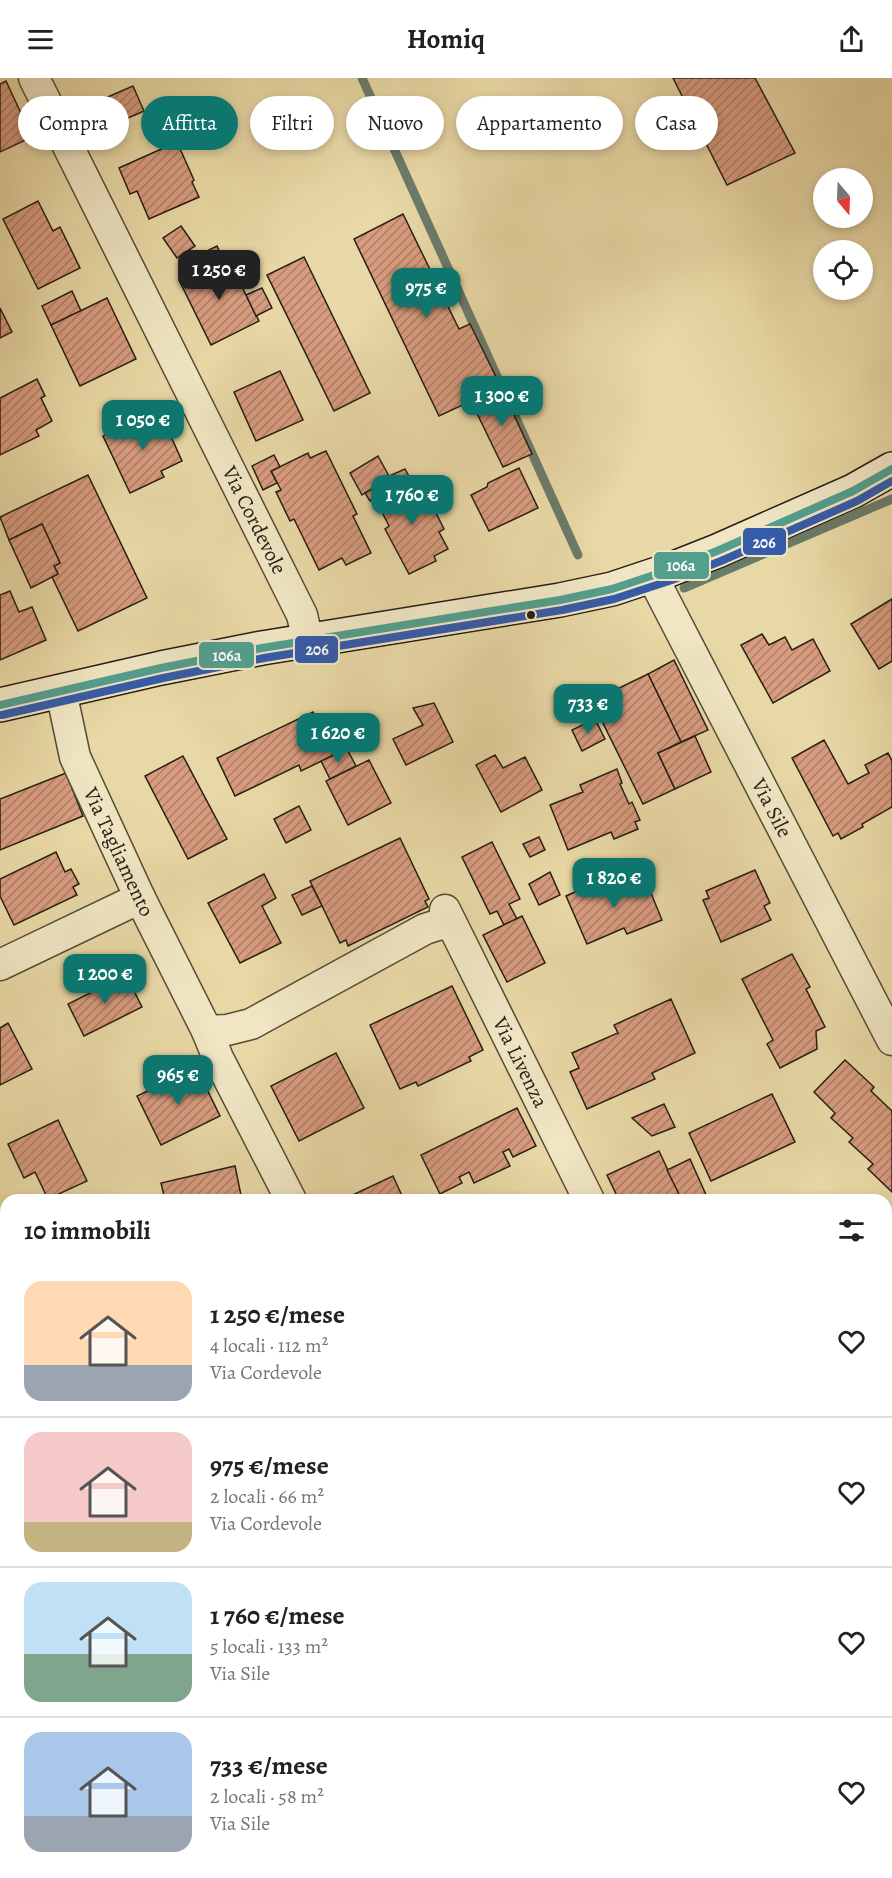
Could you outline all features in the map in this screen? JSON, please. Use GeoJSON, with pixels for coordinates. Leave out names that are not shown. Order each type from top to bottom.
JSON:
{"type":"FeatureCollection","features":[{"type":"Feature","properties":{"kind":"street","name":"Via Cordevole"},"geometry":{"type":"LineString","coordinates":[[34,78],[302,615],[308,641]]}},
{"type":"Feature","properties":{"kind":"street"},"geometry":{"type":"LineString","coordinates":[[0,705],[206,659],[560,600],[612,588],[652,576],[768,530],[853,491],[892,470]]}},
{"type":"Feature","properties":{"kind":"street","name":"Via Sile"},"geometry":{"type":"LineString","coordinates":[[652,576],[892,1040]]}},
{"type":"Feature","properties":{"kind":"street","name":"Via Tagliamento"},"geometry":{"type":"LineString","coordinates":[[61,692],[75,757],[140,898],[288,1194]]}},
{"type":"Feature","properties":{"kind":"street"},"geometry":{"type":"LineString","coordinates":[[0,965],[140,898]]}},
{"type":"Feature","properties":{"kind":"street","name":"Via Livenza"},"geometry":{"type":"LineString","coordinates":[[207,1031],[226,1030],[251,1024],[425,929],[441,924],[448,918],[586,1194]]}},
{"type":"Feature","properties":{"kind":"building"},"geometry":{"type":"Polygon","coordinates":[[[673,78],[755,78],[795,153],[727,185],[709,150],[718,150],[718,96],[682,96],[673,78]]]}},
{"type":"Feature","properties":{"kind":"building"},"geometry":{"type":"Polygon","coordinates":[[[6,81],[18,107],[18,144],[0,152],[0,84],[6,81]]]}},
{"type":"Feature","properties":{"kind":"building"},"geometry":{"type":"Polygon","coordinates":[[[133,86],[141,104],[141,112],[129,118],[129,96],[110,96],[133,86]]]}},
{"type":"Feature","properties":{"kind":"building"},"geometry":{"type":"Polygon","coordinates":[[[159,150],[181,150],[199,197],[149,219],[137,191],[130,194],[119,168],[159,150]]]}},
{"type":"Feature","properties":{"kind":"building"},"geometry":{"type":"Polygon","coordinates":[[[38,201],[53,231],[60,227],[80,268],[38,289],[3,219],[38,201]]]}},
{"type":"Feature","properties":{"kind":"building"},"geometry":{"type":"Polygon","coordinates":[[[403,214],[459,329],[470,324],[501,387],[439,416],[354,239],[403,214]]]}},
{"type":"Feature","properties":{"kind":"building"},"geometry":{"type":"Polygon","coordinates":[[[181,226],[195,246],[177,258],[163,238],[181,226]]]}},
{"type":"Feature","properties":{"kind":"building"},"geometry":{"type":"Polygon","coordinates":[[[217,246],[223,259],[193,273],[187,261],[217,246]]]}},
{"type":"Feature","properties":{"kind":"building"},"geometry":{"type":"Polygon","coordinates":[[[227,257],[259,321],[211,345],[179,280],[227,257]]]}},
{"type":"Feature","properties":{"kind":"building"},"geometry":{"type":"Polygon","coordinates":[[[304,257],[370,393],[334,411],[267,275],[304,257]]]}},
{"type":"Feature","properties":{"kind":"building"},"geometry":{"type":"Polygon","coordinates":[[[262,288],[272,308],[256,316],[246,295],[262,288]]]}},
{"type":"Feature","properties":{"kind":"building"},"geometry":{"type":"Polygon","coordinates":[[[72,291],[81,311],[51,325],[42,306],[72,291]]]}},
{"type":"Feature","properties":{"kind":"building"},"geometry":{"type":"Polygon","coordinates":[[[107,298],[136,359],[80,386],[51,325],[107,298]]]}},
{"type":"Feature","properties":{"kind":"building"},"geometry":{"type":"Polygon","coordinates":[[[0,308],[12,332],[0,338],[0,308]]]}},
{"type":"Feature","properties":{"kind":"building"},"geometry":{"type":"Polygon","coordinates":[[[280,371],[303,420],[256,441],[234,392],[280,371]]]}},
{"type":"Feature","properties":{"kind":"building"},"geometry":{"type":"Polygon","coordinates":[[[37,379],[45,396],[41,398],[52,421],[36,430],[39,436],[0,455],[0,398],[37,379]]]}},
{"type":"Feature","properties":{"kind":"building"},"geometry":{"type":"Polygon","coordinates":[[[501,387],[532,454],[503,467],[471,401],[501,387]]]}},
{"type":"Feature","properties":{"kind":"building"},"geometry":{"type":"Polygon","coordinates":[[[159,410],[182,461],[161,471],[164,477],[130,493],[103,436],[159,410]]]}},
{"type":"Feature","properties":{"kind":"building"},"geometry":{"type":"Polygon","coordinates":[[[326,451],[357,514],[353,516],[371,553],[346,565],[342,558],[319,570],[294,519],[290,521],[276,492],[281,490],[271,471],[308,453],[310,458],[326,451]]]}},
{"type":"Feature","properties":{"kind":"building"},"geometry":{"type":"Polygon","coordinates":[[[274,455],[280,467],[271,471],[277,483],[263,490],[252,466],[274,455]]]}},
{"type":"Feature","properties":{"kind":"building"},"geometry":{"type":"Polygon","coordinates":[[[378,456],[390,478],[362,495],[350,473],[378,456]]]}},
{"type":"Feature","properties":{"kind":"building"},"geometry":{"type":"Polygon","coordinates":[[[519,468],[538,508],[489,531],[471,495],[487,487],[488,483],[519,468]]]}},
{"type":"Feature","properties":{"kind":"building"},"geometry":{"type":"Polygon","coordinates":[[[405,469],[411,480],[370,501],[365,493],[390,478],[389,476],[405,469]]]}},
{"type":"Feature","properties":{"kind":"building"},"geometry":{"type":"Polygon","coordinates":[[[88,475],[147,598],[78,631],[52,577],[58,574],[54,566],[60,563],[42,524],[9,540],[0,517],[88,475]]]}},
{"type":"Feature","properties":{"kind":"building"},"geometry":{"type":"Polygon","coordinates":[[[414,478],[431,511],[434,509],[444,529],[439,532],[448,549],[434,556],[436,561],[409,574],[385,529],[389,526],[375,498],[414,478]]]}},
{"type":"Feature","properties":{"kind":"building"},"geometry":{"type":"Polygon","coordinates":[[[42,524],[60,563],[54,566],[58,574],[31,588],[9,540],[42,524]]]}},
{"type":"Feature","properties":{"kind":"building"},"geometry":{"type":"Polygon","coordinates":[[[10,591],[19,612],[32,607],[46,640],[0,660],[0,595],[10,591]]]}},
{"type":"Feature","properties":{"kind":"building"},"geometry":{"type":"Polygon","coordinates":[[[892,599],[892,661],[879,669],[851,624],[892,599]]]}},
{"type":"Feature","properties":{"kind":"building"},"geometry":{"type":"Polygon","coordinates":[[[762,634],[769,645],[785,637],[792,650],[813,639],[830,671],[773,703],[741,645],[762,634]]]}},
{"type":"Feature","properties":{"kind":"building"},"geometry":{"type":"Polygon","coordinates":[[[674,660],[708,730],[681,742],[648,674],[674,660]]]}},
{"type":"Feature","properties":{"kind":"building"},"geometry":{"type":"Polygon","coordinates":[[[648,674],[681,742],[658,753],[675,789],[643,804],[592,701],[648,674]]]}},
{"type":"Feature","properties":{"kind":"building"},"geometry":{"type":"Polygon","coordinates":[[[434,703],[453,742],[406,765],[393,739],[423,725],[413,708],[434,703]]]}},
{"type":"Feature","properties":{"kind":"building"},"geometry":{"type":"Polygon","coordinates":[[[313,712],[334,755],[301,771],[299,765],[235,796],[217,758],[313,712]]]}},
{"type":"Feature","properties":{"kind":"building"},"geometry":{"type":"Polygon","coordinates":[[[595,719],[605,739],[582,751],[572,730],[595,719]]]}},
{"type":"Feature","properties":{"kind":"building"},"geometry":{"type":"Polygon","coordinates":[[[695,736],[711,772],[675,789],[658,753],[695,736]]]}},
{"type":"Feature","properties":{"kind":"building"},"geometry":{"type":"Polygon","coordinates":[[[824,740],[848,784],[869,773],[865,765],[888,753],[892,761],[892,807],[841,839],[838,833],[833,836],[792,758],[824,740]]]}},
{"type":"Feature","properties":{"kind":"building"},"geometry":{"type":"Polygon","coordinates":[[[347,749],[356,766],[330,779],[321,761],[347,749]]]}},
{"type":"Feature","properties":{"kind":"building"},"geometry":{"type":"Polygon","coordinates":[[[495,755],[503,768],[525,757],[542,790],[501,812],[476,765],[495,755]]]}},
{"type":"Feature","properties":{"kind":"building"},"geometry":{"type":"Polygon","coordinates":[[[183,756],[227,839],[188,859],[145,776],[183,756]]]}},
{"type":"Feature","properties":{"kind":"building"},"geometry":{"type":"Polygon","coordinates":[[[369,760],[391,803],[348,825],[326,781],[369,760]]]}},
{"type":"Feature","properties":{"kind":"building"},"geometry":{"type":"Polygon","coordinates":[[[617,769],[622,783],[620,784],[629,804],[632,802],[640,820],[635,822],[638,829],[614,839],[611,832],[568,850],[550,805],[583,792],[580,785],[617,769]]]}},
{"type":"Feature","properties":{"kind":"building"},"geometry":{"type":"Polygon","coordinates":[[[66,773],[83,816],[0,850],[0,799],[66,773]]]}},
{"type":"Feature","properties":{"kind":"building"},"geometry":{"type":"Polygon","coordinates":[[[299,806],[311,830],[286,843],[274,819],[299,806]]]}},
{"type":"Feature","properties":{"kind":"building"},"geometry":{"type":"Polygon","coordinates":[[[539,837],[545,850],[530,857],[523,844],[539,837]]]}},
{"type":"Feature","properties":{"kind":"building"},"geometry":{"type":"Polygon","coordinates":[[[400,838],[429,899],[425,901],[428,907],[348,946],[346,940],[340,943],[310,881],[400,838]]]}},
{"type":"Feature","properties":{"kind":"building"},"geometry":{"type":"Polygon","coordinates":[[[492,842],[520,899],[509,904],[517,919],[504,925],[497,911],[490,914],[462,857],[492,842]]]}},
{"type":"Feature","properties":{"kind":"building"},"geometry":{"type":"Polygon","coordinates":[[[56,852],[65,872],[71,869],[79,884],[73,887],[77,895],[14,925],[0,896],[0,879],[56,852]]]}},
{"type":"Feature","properties":{"kind":"building"},"geometry":{"type":"Polygon","coordinates":[[[755,870],[770,903],[764,906],[771,920],[721,942],[703,900],[709,898],[706,891],[755,870]]]}},
{"type":"Feature","properties":{"kind":"building"},"geometry":{"type":"Polygon","coordinates":[[[550,872],[560,895],[539,905],[529,884],[550,872]]]}},
{"type":"Feature","properties":{"kind":"building"},"geometry":{"type":"Polygon","coordinates":[[[264,874],[276,898],[262,906],[281,943],[240,963],[208,903],[264,874]]]}},
{"type":"Feature","properties":{"kind":"building"},"geometry":{"type":"Polygon","coordinates":[[[644,876],[662,920],[627,934],[624,928],[587,944],[566,896],[591,885],[594,892],[629,878],[632,880],[644,876]]]}},
{"type":"Feature","properties":{"kind":"building"},"geometry":{"type":"Polygon","coordinates":[[[312,886],[322,906],[302,915],[292,895],[312,886]]]}},
{"type":"Feature","properties":{"kind":"building"},"geometry":{"type":"Polygon","coordinates":[[[522,916],[545,963],[507,982],[483,935],[522,916]]]}},
{"type":"Feature","properties":{"kind":"building"},"geometry":{"type":"Polygon","coordinates":[[[792,954],[810,987],[806,989],[825,1027],[816,1031],[817,1049],[780,1068],[767,1044],[773,1040],[742,979],[792,954]]]}},
{"type":"Feature","properties":{"kind":"building"},"geometry":{"type":"Polygon","coordinates":[[[126,975],[142,1007],[84,1036],[68,1004],[126,975]]]}},
{"type":"Feature","properties":{"kind":"building"},"geometry":{"type":"Polygon","coordinates":[[[452,986],[483,1050],[469,1057],[471,1061],[418,1086],[416,1082],[400,1089],[370,1025],[452,986]]]}},
{"type":"Feature","properties":{"kind":"building"},"geometry":{"type":"Polygon","coordinates":[[[671,999],[695,1053],[652,1073],[655,1079],[587,1109],[570,1072],[579,1068],[572,1053],[618,1033],[614,1025],[671,999]]]}},
{"type":"Feature","properties":{"kind":"building"},"geometry":{"type":"Polygon","coordinates":[[[8,1023],[32,1069],[0,1085],[0,1028],[8,1023]]]}},
{"type":"Feature","properties":{"kind":"building"},"geometry":{"type":"Polygon","coordinates":[[[336,1053],[364,1108],[299,1141],[271,1086],[336,1053]]]}},
{"type":"Feature","properties":{"kind":"building"},"geometry":{"type":"Polygon","coordinates":[[[845,1060],[874,1087],[871,1091],[892,1111],[892,1192],[868,1169],[873,1164],[849,1142],[853,1138],[831,1118],[835,1113],[814,1092],[845,1060]]]}},
{"type":"Feature","properties":{"kind":"building"},"geometry":{"type":"Polygon","coordinates":[[[196,1067],[220,1116],[161,1145],[137,1096],[196,1067]]]}},
{"type":"Feature","properties":{"kind":"building"},"geometry":{"type":"Polygon","coordinates":[[[772,1094],[795,1142],[711,1181],[689,1133],[772,1094]]]}},
{"type":"Feature","properties":{"kind":"building"},"geometry":{"type":"Polygon","coordinates":[[[664,1104],[675,1127],[652,1136],[632,1118],[664,1104]]]}},
{"type":"Feature","properties":{"kind":"building"},"geometry":{"type":"Polygon","coordinates":[[[517,1108],[536,1146],[513,1157],[509,1149],[503,1152],[510,1166],[474,1183],[469,1172],[459,1177],[462,1183],[440,1194],[421,1155],[517,1108]]]}},
{"type":"Feature","properties":{"kind":"building"},"geometry":{"type":"Polygon","coordinates":[[[58,1120],[87,1181],[59,1194],[46,1194],[35,1172],[24,1178],[8,1144],[58,1120]]]}},
{"type":"Feature","properties":{"kind":"building"},"geometry":{"type":"Polygon","coordinates":[[[659,1151],[679,1194],[616,1194],[607,1175],[659,1151]]]}},
{"type":"Feature","properties":{"kind":"building"},"geometry":{"type":"Polygon","coordinates":[[[690,1159],[706,1194],[679,1194],[667,1170],[690,1159]]]}},
{"type":"Feature","properties":{"kind":"building"},"geometry":{"type":"Polygon","coordinates":[[[235,1166],[241,1194],[164,1194],[161,1183],[235,1166]]]}},
{"type":"Feature","properties":{"kind":"building"},"geometry":{"type":"Polygon","coordinates":[[[393,1176],[401,1194],[355,1194],[393,1176]]]}},
{"type":"Feature","properties":{"kind":"waterway"},"geometry":{"type":"LineString","coordinates":[[362,78],[578,555]]}},
{"type":"Feature","properties":{"kind":"waterway"},"geometry":{"type":"LineString","coordinates":[[684,588],[892,499]]}},
{"type":"Feature","properties":{"kind":"transit line","name":"106a"},"geometry":{"type":"LineString","coordinates":[[0,705],[161,668],[262,648],[560,600],[612,589],[717,551],[853,491],[892,469]]}},
{"type":"Feature","properties":{"kind":"transit line","name":"206"},"geometry":{"type":"LineString","coordinates":[[2,715],[163,678],[264,658],[562,610],[614,599],[721,561],[857,501],[892,481]]}}]}
